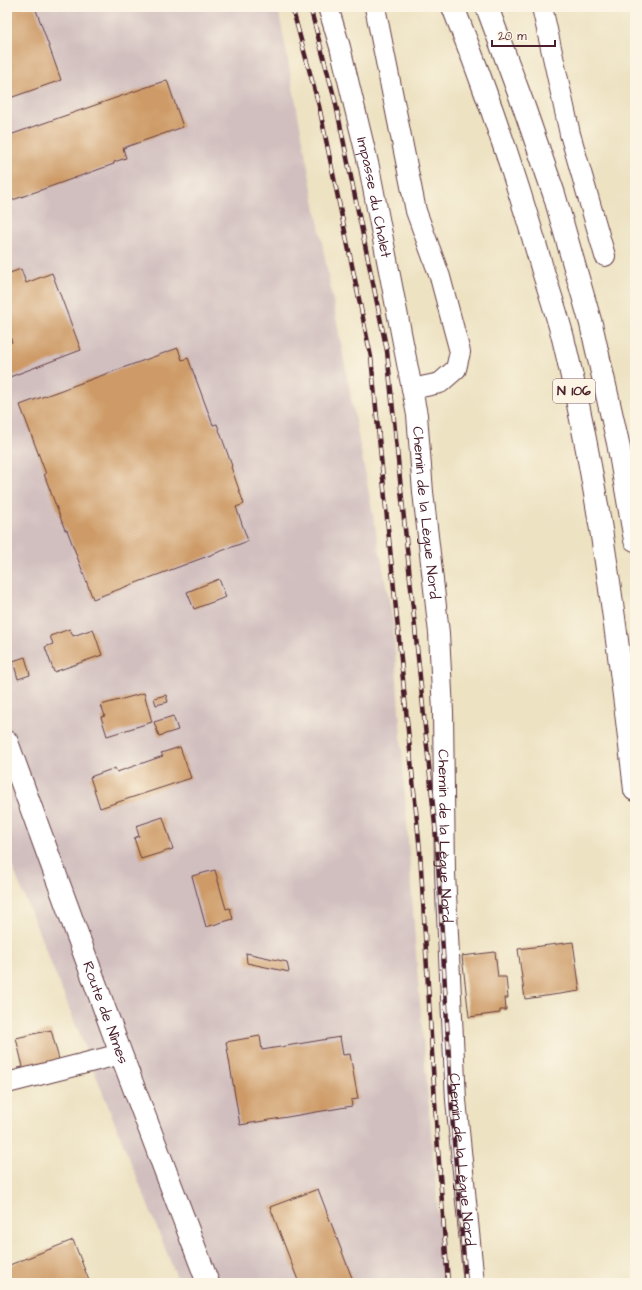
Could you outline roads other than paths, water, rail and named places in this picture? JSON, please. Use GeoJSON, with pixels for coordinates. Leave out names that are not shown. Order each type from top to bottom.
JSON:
{"type":"FeatureCollection","features":[{"type":"Feature","properties":{"kind":"main road","name":"N 106"},"geometry":{"type":"LineString","coordinates":[[453,7],[496,122],[526,211],[563,337],[588,455],[605,548],[624,691],[635,790]]}},
{"type":"Feature","properties":{"kind":"main road","name":"N 106"},"geometry":{"type":"LineString","coordinates":[[487,7],[554,194],[591,324],[618,443],[635,540]]}},
{"type":"Feature","properties":{"kind":"main road","name":"Route de Nîmes"},"geometry":{"type":"LineString","coordinates":[[7,742],[121,1054],[208,1283]]}},
{"type":"Feature","properties":{"kind":"street","name":"Impasse du Chalet"},"geometry":{"type":"LineString","coordinates":[[328,7],[340,47],[369,167],[412,389]]}},
{"type":"Feature","properties":{"kind":"street"},"geometry":{"type":"LineString","coordinates":[[375,7],[416,211],[440,277],[460,352],[456,369],[440,383],[412,389]]}},
{"type":"Feature","properties":{"kind":"street"},"geometry":{"type":"LineString","coordinates":[[542,7],[570,134],[605,256]]}},
{"type":"Feature","properties":{"kind":"street","name":"Chemin de la Lègue Nord"},"geometry":{"type":"LineString","coordinates":[[412,389],[417,415],[423,492],[439,633],[443,712],[445,873],[456,1100],[474,1283]]}},
{"type":"Feature","properties":{"kind":"street"},"geometry":{"type":"LineString","coordinates":[[7,1083],[121,1054]]}},
{"type":"Feature","properties":{"kind":"railway"},"geometry":{"type":"LineString","coordinates":[[292,7],[319,106],[371,357],[420,851],[437,1136],[448,1283]]}},
{"type":"Feature","properties":{"kind":"railway"},"geometry":{"type":"LineString","coordinates":[[310,7],[335,100],[387,351],[437,845],[453,1130],[466,1283]]}}]}
